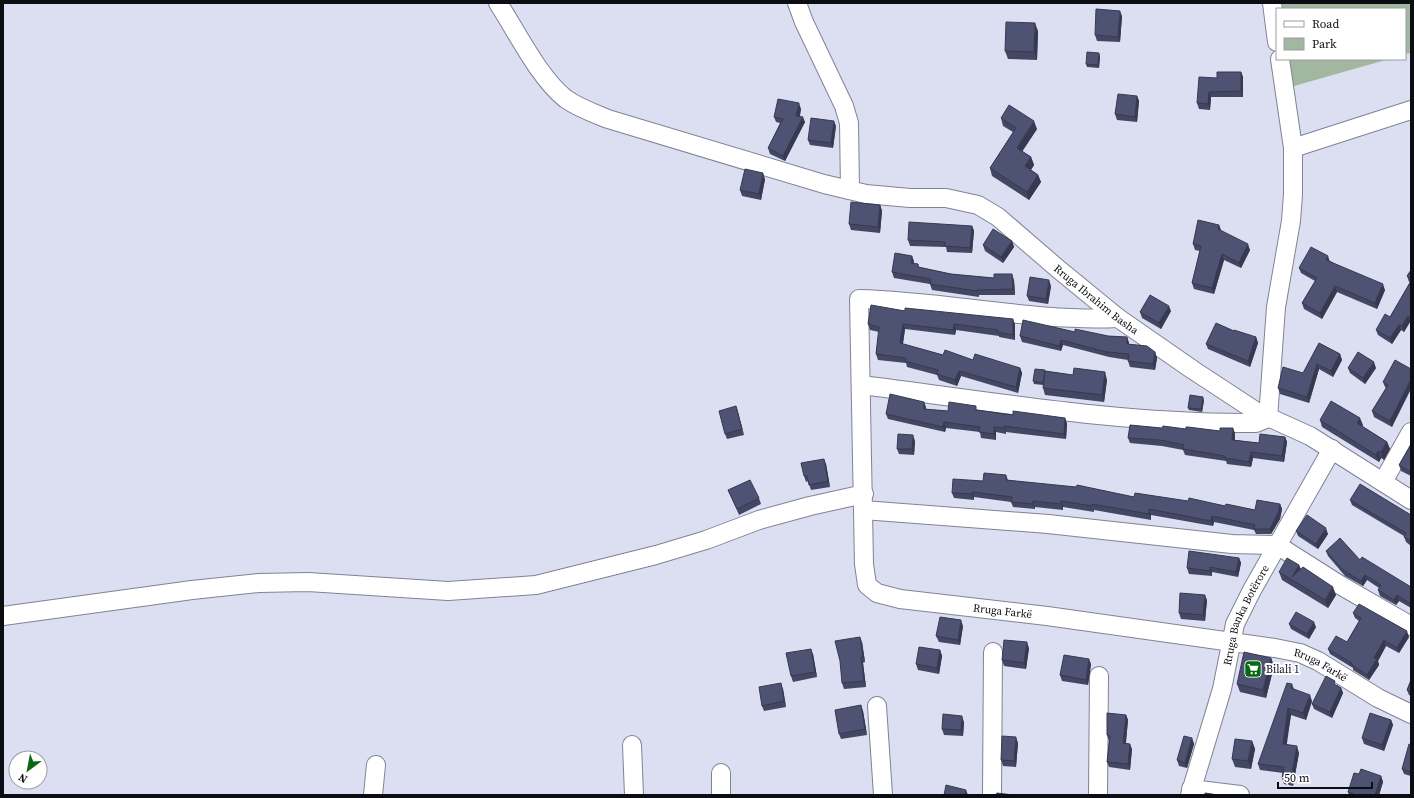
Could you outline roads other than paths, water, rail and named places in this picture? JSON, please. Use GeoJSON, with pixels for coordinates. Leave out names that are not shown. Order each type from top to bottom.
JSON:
{"type":"FeatureCollection","features":[{"type":"Feature","properties":{"kind":"street","name":"Rruga Ibrahim Basha"},"geometry":{"type":"LineString","coordinates":[[498,3],[551,84],[566,98],[582,109],[608,119],[850,190],[883,196],[946,198],[978,205],[998,217],[1118,318],[1193,370],[1268,418],[1310,436],[1332,449],[1411,500]]}},
{"type":"Feature","properties":{"kind":"street"},"geometry":{"type":"LineString","coordinates":[[797,3],[804,22],[844,106],[850,123],[850,190]]}},
{"type":"Feature","properties":{"kind":"street"},"geometry":{"type":"LineString","coordinates":[[1272,3],[1276,34]]}},
{"type":"Feature","properties":{"kind":"street"},"geometry":{"type":"LineString","coordinates":[[862,385],[1064,411],[1165,420],[1256,423],[1268,418],[1276,307],[1291,221],[1293,194],[1293,148],[1280,60]]}},
{"type":"Feature","properties":{"kind":"street"},"geometry":{"type":"LineString","coordinates":[[1293,148],[1411,110]]}},
{"type":"Feature","properties":{"kind":"street","name":"Rruga Farkë"},"geometry":{"type":"LineString","coordinates":[[1118,318],[1080,319],[927,303],[859,299],[865,577],[867,585],[877,593],[935,604],[1047,616],[1275,648],[1300,654],[1318,661],[1378,698],[1411,714]]}},
{"type":"Feature","properties":{"kind":"street"},"geometry":{"type":"LineString","coordinates":[[1383,482],[1411,432]]}},
{"type":"Feature","properties":{"kind":"street","name":"Rruga Banka Botërore"},"geometry":{"type":"LineString","coordinates":[[1190,792],[1222,689],[1230,642],[1235,624],[1277,545],[1332,449]]}},
{"type":"Feature","properties":{"kind":"street"},"geometry":{"type":"LineString","coordinates":[[3,616],[192,590],[259,583],[308,582],[448,591],[536,585],[656,555],[706,540],[759,520],[810,506],[864,502],[1232,544],[1277,545],[1340,585],[1411,626]]}},
{"type":"Feature","properties":{"kind":"street"},"geometry":{"type":"LineString","coordinates":[[992,795],[993,652]]}},
{"type":"Feature","properties":{"kind":"street"},"geometry":{"type":"LineString","coordinates":[[1098,795],[1099,676]]}},
{"type":"Feature","properties":{"kind":"street"},"geometry":{"type":"LineString","coordinates":[[877,706],[882,795]]}},
{"type":"Feature","properties":{"kind":"street"},"geometry":{"type":"LineString","coordinates":[[632,745],[634,795]]}},
{"type":"Feature","properties":{"kind":"street"},"geometry":{"type":"LineString","coordinates":[[373,795],[376,765]]}},
{"type":"Feature","properties":{"kind":"street"},"geometry":{"type":"LineString","coordinates":[[721,773],[721,795]]}},
{"type":"Feature","properties":{"kind":"street"},"geometry":{"type":"LineString","coordinates":[[1190,792],[1240,795]]}},
{"type":"Feature","properties":{"kind":"place","name":"Bilali 1"},"geometry":{"type":"Point","coordinates":[1253,669]}}]}
